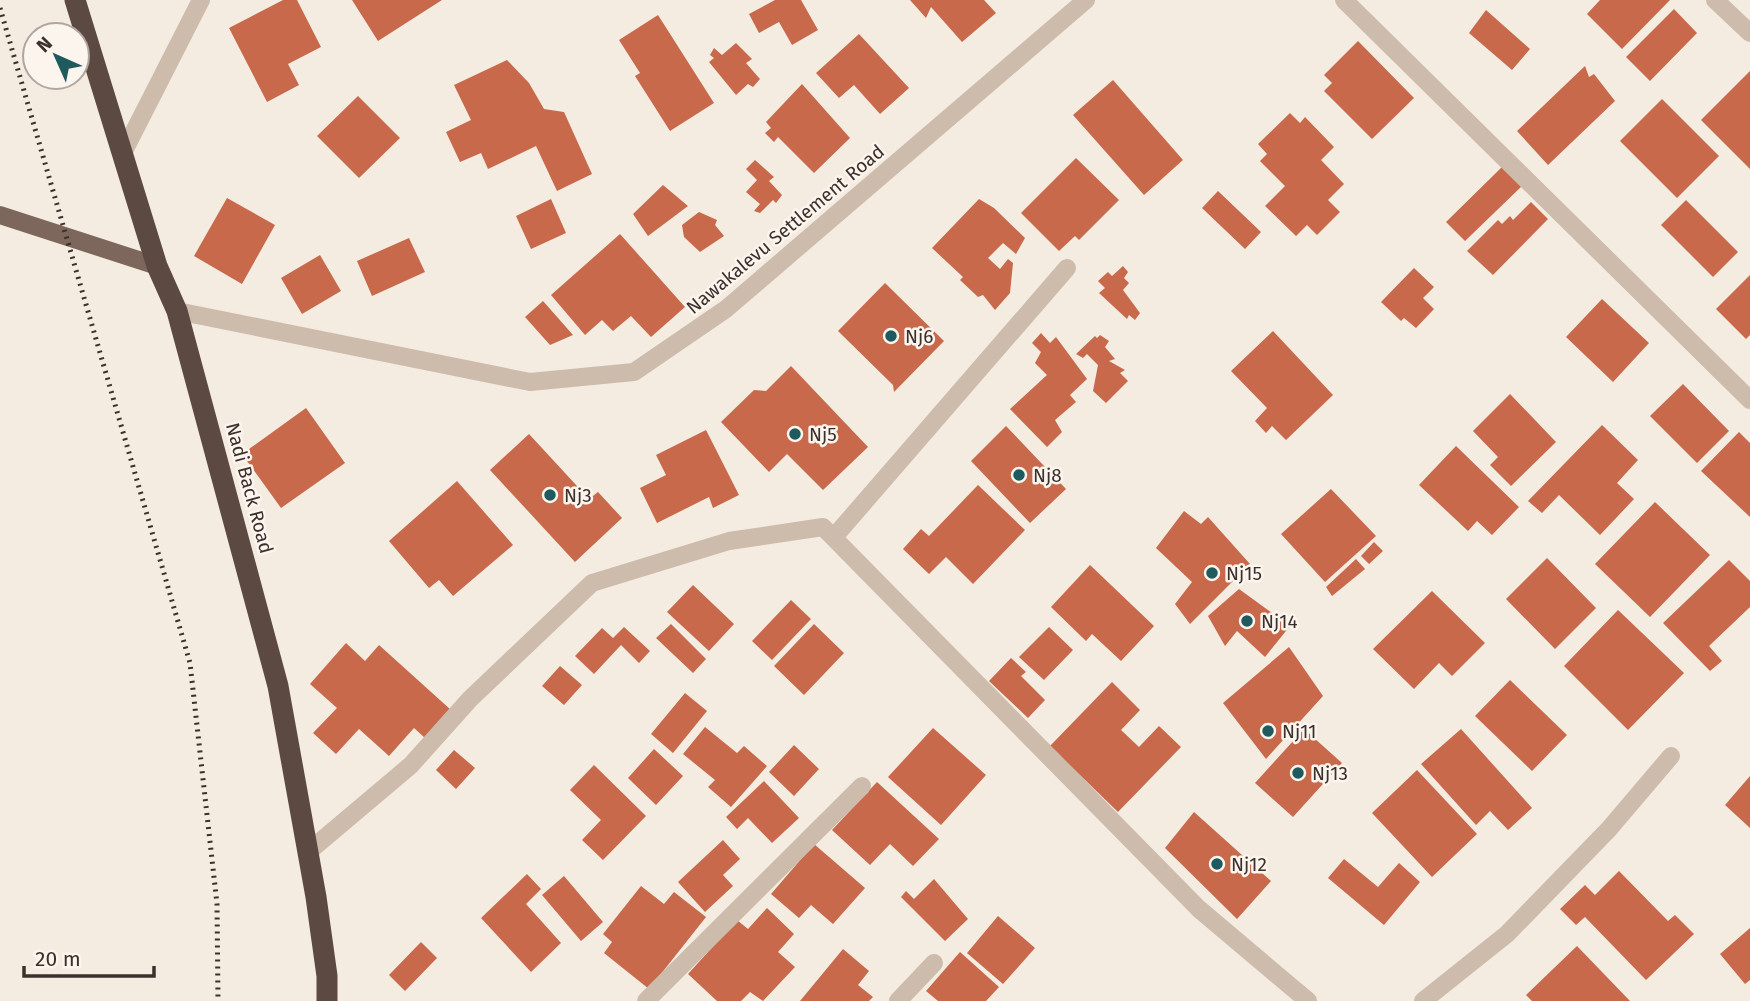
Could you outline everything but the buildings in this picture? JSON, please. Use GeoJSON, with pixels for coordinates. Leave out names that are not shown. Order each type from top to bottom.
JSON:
{"type":"FeatureCollection","features":[{"type":"Feature","properties":{"kind":"highway","name":"Nadi Back Road"},"geometry":{"type":"LineString","coordinates":[[75,0],[157,266],[177,311],[278,686],[308,852],[327,976],[327,1001]]}},
{"type":"Feature","properties":{"kind":"main road"},"geometry":{"type":"LineString","coordinates":[[0,215],[157,266]]}},
{"type":"Feature","properties":{"kind":"street"},"geometry":{"type":"LineString","coordinates":[[122,155],[201,0]]}},
{"type":"Feature","properties":{"kind":"street","name":"Nawakalevu Settlement Road"},"geometry":{"type":"LineString","coordinates":[[177,311],[530,382],[634,372],[726,309],[1086,0]]}},
{"type":"Feature","properties":{"kind":"street"},"geometry":{"type":"LineString","coordinates":[[1344,0],[1750,400]]}},
{"type":"Feature","properties":{"kind":"street"},"geometry":{"type":"LineString","coordinates":[[1715,0],[1750,33]]}},
{"type":"Feature","properties":{"kind":"street"},"geometry":{"type":"LineString","coordinates":[[834,537],[1067,268]]}},
{"type":"Feature","properties":{"kind":"street"},"geometry":{"type":"LineString","coordinates":[[308,852],[411,765],[470,699],[592,583],[729,541],[823,527],[1199,909],[1308,1001]]}},
{"type":"Feature","properties":{"kind":"street"},"geometry":{"type":"LineString","coordinates":[[1423,1001],[1507,934],[1609,829],[1671,756]]}},
{"type":"Feature","properties":{"kind":"street"},"geometry":{"type":"LineString","coordinates":[[646,1001],[862,786]]}},
{"type":"Feature","properties":{"kind":"street"},"geometry":{"type":"LineString","coordinates":[[898,1001],[934,963]]}},
{"type":"Feature","properties":{"kind":"railway"},"geometry":{"type":"LineString","coordinates":[[0,8],[190,663],[217,904],[218,1001]]}},
{"type":"Feature","properties":{"kind":"place","name":"Nj6"},"geometry":{"type":"Point","coordinates":[891,336]}},
{"type":"Feature","properties":{"kind":"place","name":"Nj5"},"geometry":{"type":"Point","coordinates":[795,434]}},
{"type":"Feature","properties":{"kind":"place","name":"Nj8"},"geometry":{"type":"Point","coordinates":[1019,475]}},
{"type":"Feature","properties":{"kind":"place","name":"Nj3"},"geometry":{"type":"Point","coordinates":[550,495]}},
{"type":"Feature","properties":{"kind":"place","name":"Nj15"},"geometry":{"type":"Point","coordinates":[1212,573]}},
{"type":"Feature","properties":{"kind":"place","name":"Nj14"},"geometry":{"type":"Point","coordinates":[1247,621]}},
{"type":"Feature","properties":{"kind":"place","name":"Nj11"},"geometry":{"type":"Point","coordinates":[1268,731]}},
{"type":"Feature","properties":{"kind":"place","name":"Nj13"},"geometry":{"type":"Point","coordinates":[1298,773]}},
{"type":"Feature","properties":{"kind":"place","name":"Nj12"},"geometry":{"type":"Point","coordinates":[1217,864]}}]}
